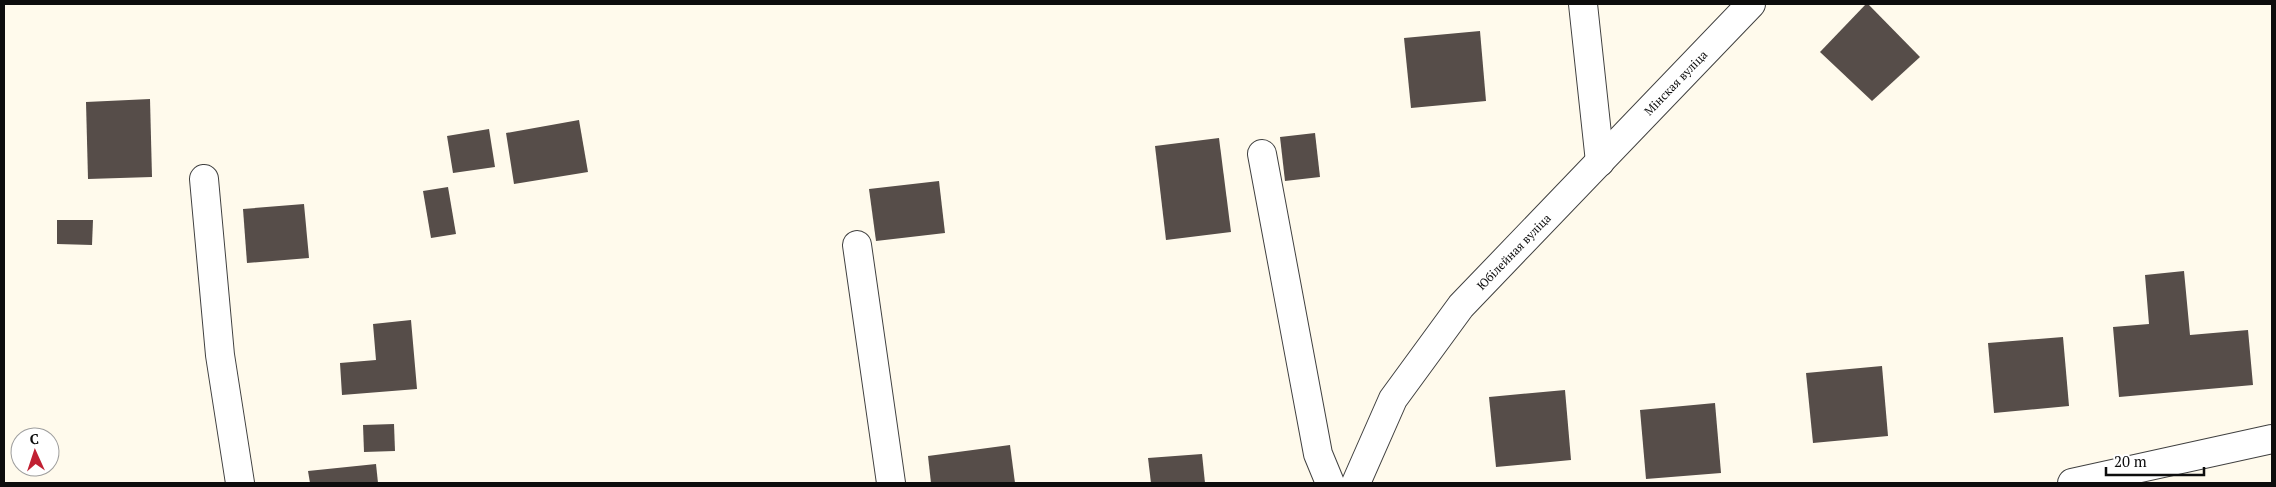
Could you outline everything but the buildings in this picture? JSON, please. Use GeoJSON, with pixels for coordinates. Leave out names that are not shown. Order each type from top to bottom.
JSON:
{"type":"FeatureCollection","features":[{"type":"Feature","properties":{"kind":"street"},"geometry":{"type":"LineString","coordinates":[[1583,4],[1600,162]]}},
{"type":"Feature","properties":{"kind":"street","name":"Мінская вуліца"},"geometry":{"type":"LineString","coordinates":[[1600,162],[1751,4]]}},
{"type":"Feature","properties":{"kind":"street"},"geometry":{"type":"LineString","coordinates":[[1262,154],[1318,454],[1330,483]]}},
{"type":"Feature","properties":{"kind":"street","name":"Юбілейная вуліца"},"geometry":{"type":"LineString","coordinates":[[1356,483],[1394,399],[1462,306],[1600,162]]}},
{"type":"Feature","properties":{"kind":"street"},"geometry":{"type":"LineString","coordinates":[[204,179],[220,355],[240,483]]}},
{"type":"Feature","properties":{"kind":"street"},"geometry":{"type":"LineString","coordinates":[[857,245],[891,483]]}},
{"type":"Feature","properties":{"kind":"street"},"geometry":{"type":"LineString","coordinates":[[2072,483],[2272,439]]}}]}
